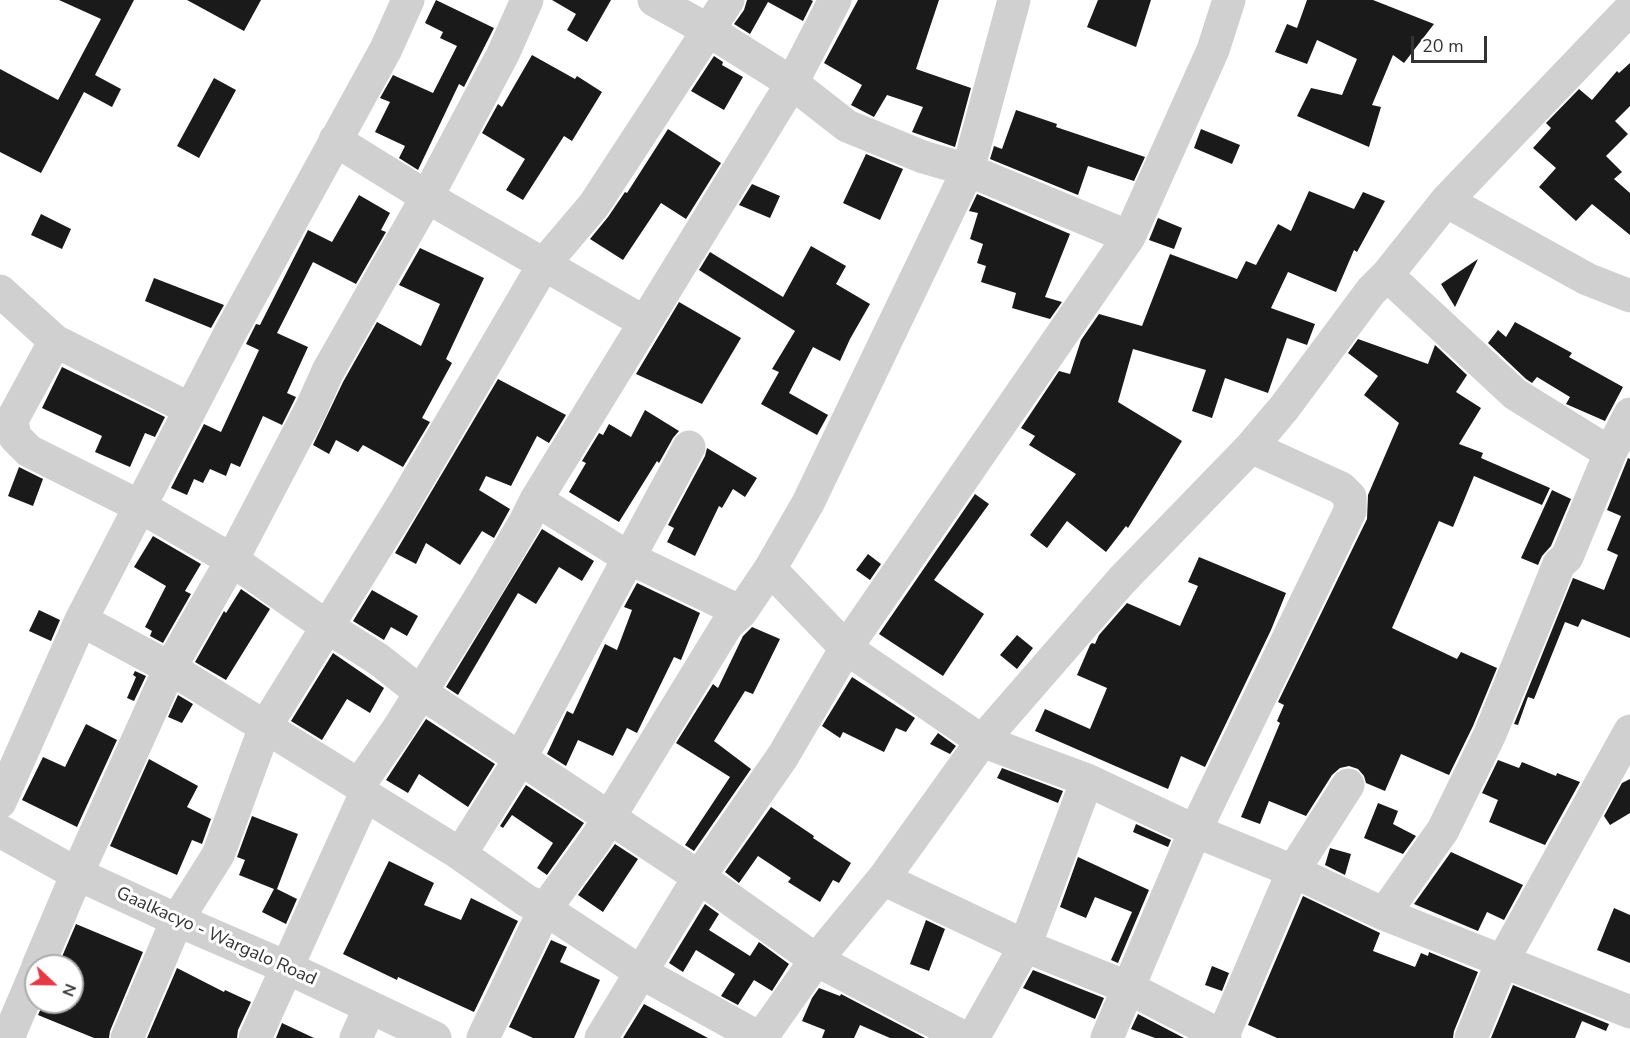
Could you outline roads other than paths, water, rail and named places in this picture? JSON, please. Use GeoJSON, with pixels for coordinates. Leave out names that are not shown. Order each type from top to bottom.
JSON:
{"type":"FeatureCollection","features":[{"type":"Feature","properties":{"kind":"street"},"geometry":{"type":"LineString","coordinates":[[0,802],[81,620],[190,409],[386,49],[408,0]]}},
{"type":"Feature","properties":{"kind":"street"},"geometry":{"type":"LineString","coordinates":[[43,954],[170,668],[232,560],[310,411],[328,371],[427,197],[503,54],[527,0]]}},
{"type":"Feature","properties":{"kind":"street"},"geometry":{"type":"LineString","coordinates":[[654,0],[708,30],[792,83],[847,126],[923,157],[968,170],[1129,237]]}},
{"type":"Feature","properties":{"kind":"street"},"geometry":{"type":"LineString","coordinates":[[127,1038],[177,920],[218,855],[265,727],[402,506],[544,264],[594,205],[728,0]]}},
{"type":"Feature","properties":{"kind":"street"},"geometry":{"type":"LineString","coordinates":[[255,1038],[288,968],[362,790],[420,692],[486,588],[536,500],[644,322],[792,83],[835,0]]}},
{"type":"Feature","properties":{"kind":"street"},"geometry":{"type":"LineString","coordinates":[[483,1038],[545,909],[596,839],[727,625],[741,612],[770,569],[808,503],[968,170],[1014,0]]}},
{"type":"Feature","properties":{"kind":"street"},"geometry":{"type":"LineString","coordinates":[[601,1038],[699,877],[783,756],[846,648],[1129,237],[1213,50],[1229,0]]}},
{"type":"Feature","properties":{"kind":"street"},"geometry":{"type":"LineString","coordinates":[[81,620],[170,668],[265,727],[457,852],[527,901],[545,909],[642,973],[760,1038],[816,960],[883,879],[982,741],[1122,580],[1251,447],[1284,408],[1371,291],[1388,275],[1446,201],[1630,9]]}},
{"type":"Feature","properties":{"kind":"street"},"geometry":{"type":"LineString","coordinates":[[335,140],[427,197],[644,322]]}},
{"type":"Feature","properties":{"kind":"street"},"geometry":{"type":"LineString","coordinates":[[1446,201],[1587,279],[1630,296]]}},
{"type":"Feature","properties":{"kind":"street"},"geometry":{"type":"LineString","coordinates":[[1388,275],[1515,394],[1610,453]]}},
{"type":"Feature","properties":{"kind":"street"},"geometry":{"type":"LineString","coordinates":[[0,291],[55,341],[190,409]]}},
{"type":"Feature","properties":{"kind":"street"},"geometry":{"type":"LineString","coordinates":[[55,341],[12,420],[15,436],[29,451],[141,507],[232,560],[326,626],[378,659],[420,692],[609,815],[816,960],[965,1038]]}},
{"type":"Feature","properties":{"kind":"street"},"geometry":{"type":"LineString","coordinates":[[1384,914],[1443,830],[1490,734],[1559,564],[1567,557],[1610,453],[1630,414]]}},
{"type":"Feature","properties":{"kind":"street"},"geometry":{"type":"LineString","coordinates":[[457,852],[468,842],[520,759],[689,447]]}},
{"type":"Feature","properties":{"kind":"street"},"geometry":{"type":"LineString","coordinates":[[1107,1038],[1195,831],[1350,511],[1350,497],[1341,488],[1251,447]]}},
{"type":"Feature","properties":{"kind":"street"},"geometry":{"type":"LineString","coordinates":[[536,500],[629,558],[741,612]]}},
{"type":"Feature","properties":{"kind":"street"},"geometry":{"type":"LineString","coordinates":[[770,569],[846,648],[982,741],[1087,780],[1195,831],[1293,872],[1384,914],[1630,1012]]}},
{"type":"Feature","properties":{"kind":"street"},"geometry":{"type":"LineString","coordinates":[[1471,1038],[1502,962],[1630,731]]}},
{"type":"Feature","properties":{"kind":"street"},"geometry":{"type":"LineString","coordinates":[[973,1038],[1025,945],[1087,780]]}},
{"type":"Feature","properties":{"kind":"street"},"geometry":{"type":"LineString","coordinates":[[883,879],[1025,945],[1128,988],[1223,1038],[1293,872],[1348,785]]}},
{"type":"Feature","properties":{"kind":"street","name":"Gaalkacyo - Wargalo Road"},"geometry":{"type":"LineString","coordinates":[[0,831],[77,874],[288,968],[435,1038]]}},
{"type":"Feature","properties":{"kind":"street"},"geometry":{"type":"LineString","coordinates":[[8,1038],[24,1000]]}},
{"type":"Feature","properties":{"kind":"street"},"geometry":{"type":"LineString","coordinates":[[356,1038],[370,1007]]}}]}
